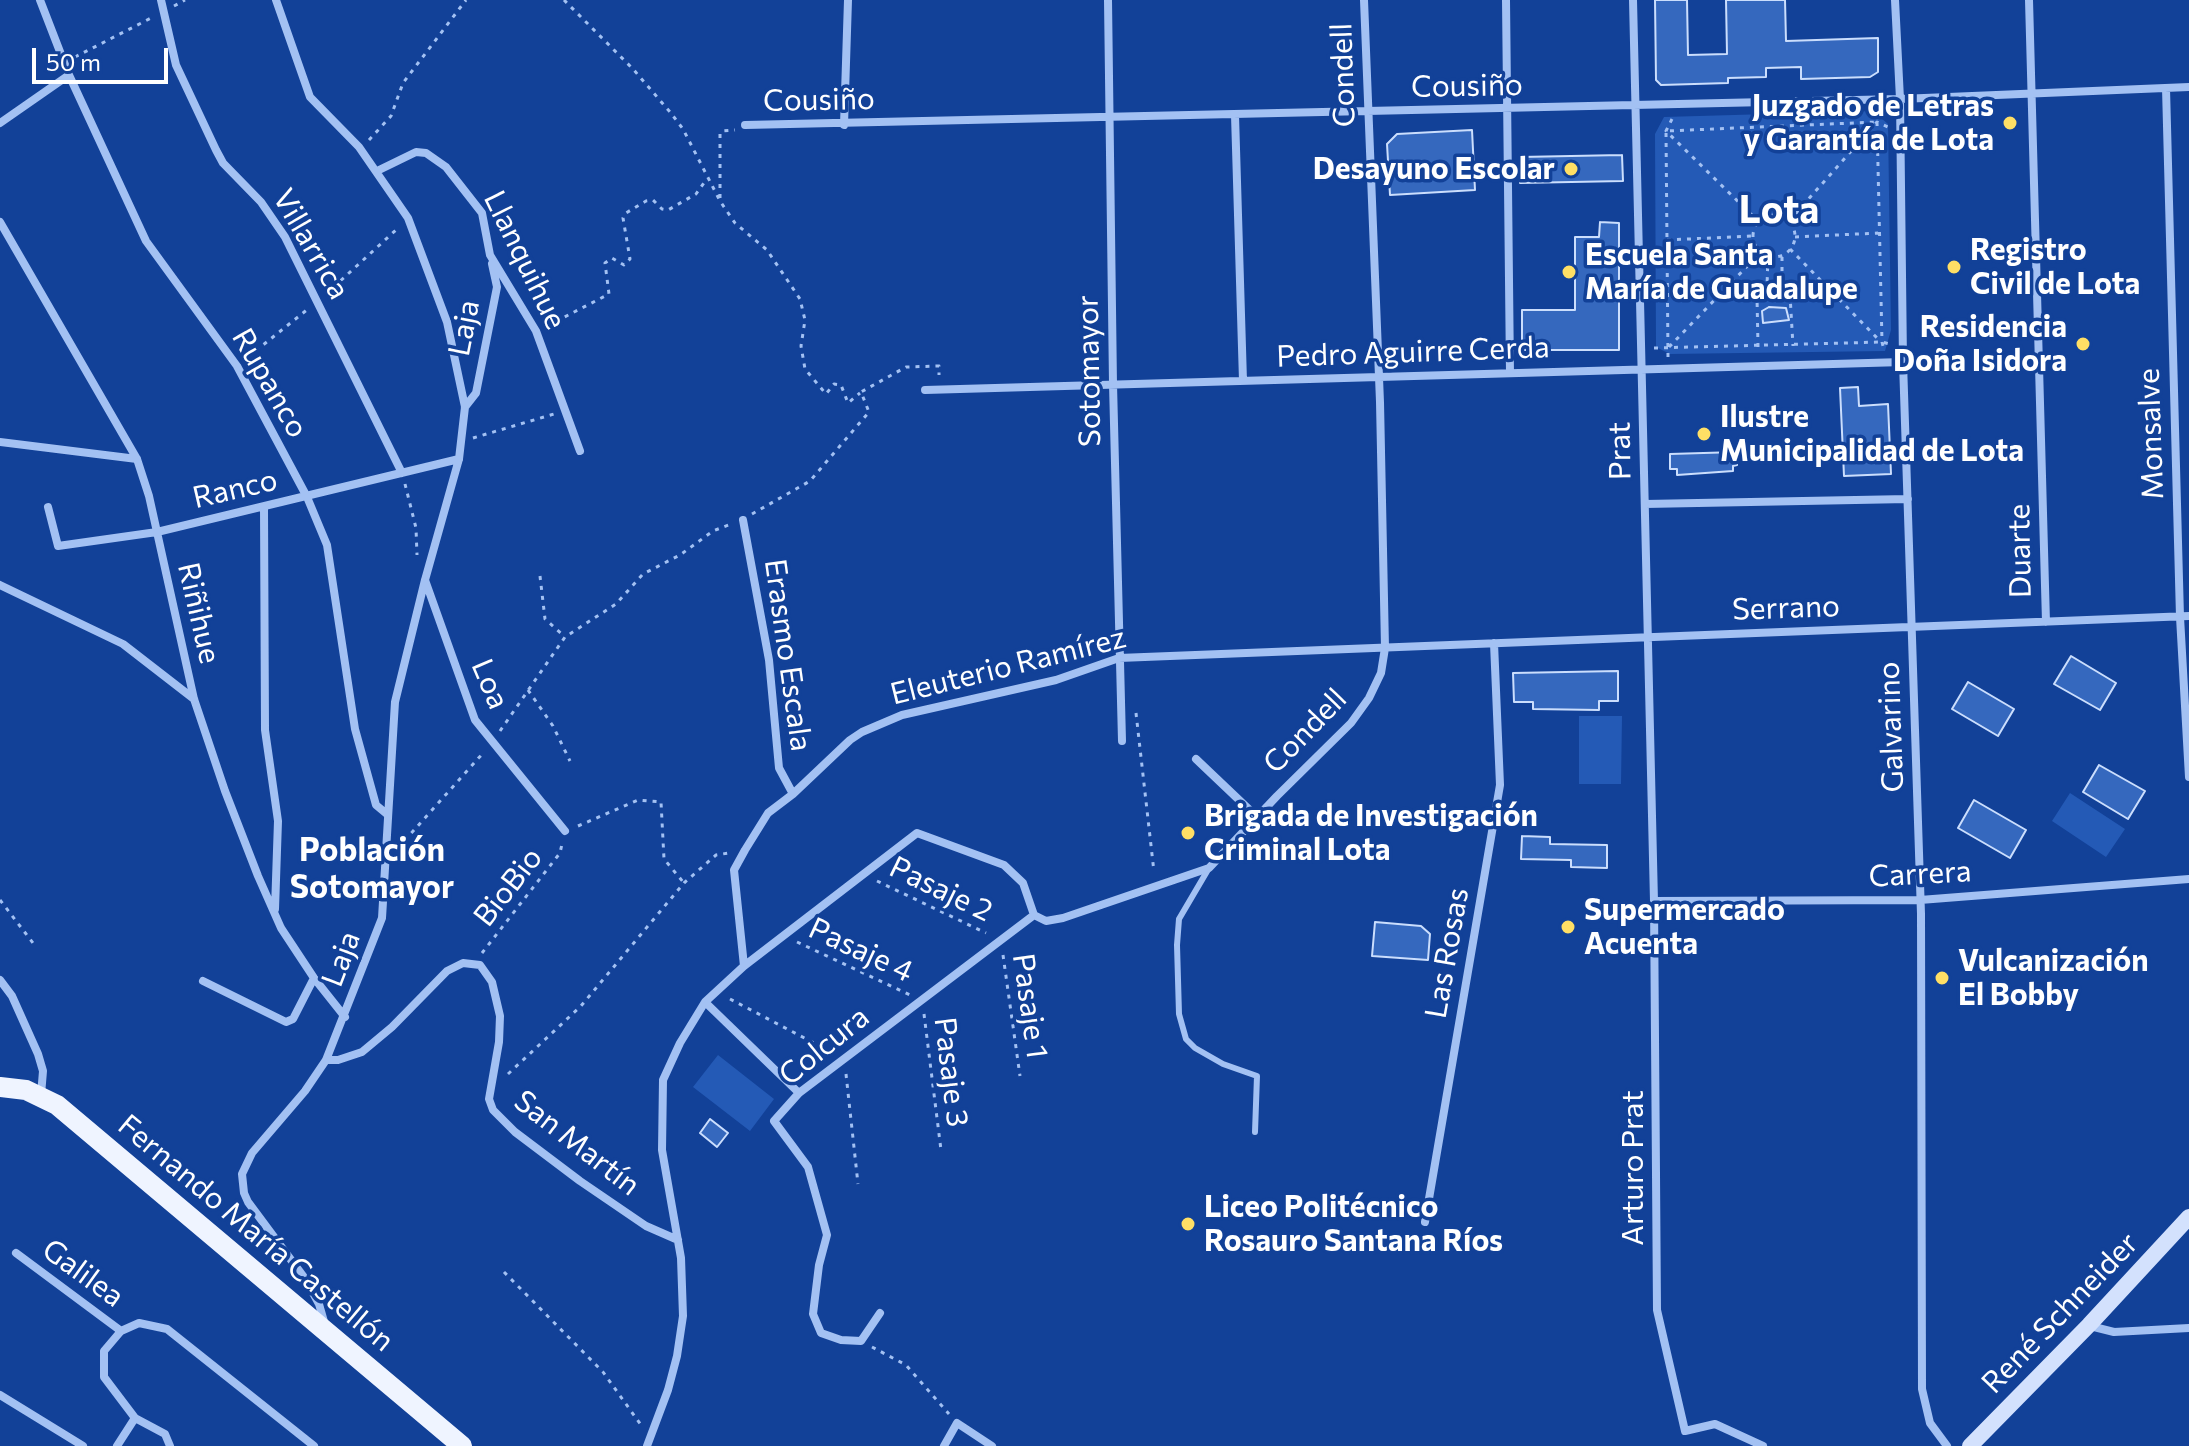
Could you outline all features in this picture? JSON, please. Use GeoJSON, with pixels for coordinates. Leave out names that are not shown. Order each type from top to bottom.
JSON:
{"type":"FeatureCollection","features":[{"type":"Feature","properties":{"kind":"main road","name":"Fernando María Castellón"},"geometry":{"type":"LineString","coordinates":[[0,1087],[41,1095],[57,1105],[462,1446]]}},
{"type":"Feature","properties":{"kind":"main road","name":"René Schneider"},"geometry":{"type":"LineString","coordinates":[[1970,1446],[2189,1217]]}},
{"type":"Feature","properties":{"kind":"street","name":"Rupanco"},"geometry":{"type":"LineString","coordinates":[[40,0],[69,75],[146,241],[237,366],[307,497],[327,545],[355,729],[376,805],[388,815]]}},
{"type":"Feature","properties":{"kind":"street","name":"Villarrica"},"geometry":{"type":"LineString","coordinates":[[161,0],[176,65],[216,150],[223,163],[261,202],[285,237],[402,473]]}},
{"type":"Feature","properties":{"kind":"street"},"geometry":{"type":"LineString","coordinates":[[276,0],[310,97],[359,147],[408,218],[447,322],[465,407]]}},
{"type":"Feature","properties":{"kind":"street"},"geometry":{"type":"LineString","coordinates":[[844,125],[848,0]]}},
{"type":"Feature","properties":{"kind":"street","name":"Sotomayor"},"geometry":{"type":"LineString","coordinates":[[1108,0],[1122,741]]}},
{"type":"Feature","properties":{"kind":"street","name":"Condell"},"geometry":{"type":"LineString","coordinates":[[1034,915],[1046,921],[1057,919],[1209,868],[1362,710],[1376,686],[1385,648],[1379,377],[1364,0]]}},
{"type":"Feature","properties":{"kind":"street"},"geometry":{"type":"LineString","coordinates":[[1506,0],[1510,373]]}},
{"type":"Feature","properties":{"kind":"street","name":"Prat"},"geometry":{"type":"LineString","coordinates":[[1633,0],[1654,901]]}},
{"type":"Feature","properties":{"kind":"street","name":"Galvarino"},"geometry":{"type":"LineString","coordinates":[[1895,0],[1920,900],[1922,1389],[1930,1423],[1947,1446]]}},
{"type":"Feature","properties":{"kind":"street","name":"Duarte"},"geometry":{"type":"LineString","coordinates":[[2029,0],[2046,622]]}},
{"type":"Feature","properties":{"kind":"street"},"geometry":{"type":"LineString","coordinates":[[0,123],[69,75]]}},
{"type":"Feature","properties":{"kind":"street","name":"Cousiño"},"geometry":{"type":"LineString","coordinates":[[745,125],[1636,106],[2189,87]]}},
{"type":"Feature","properties":{"kind":"street","name":"Monsalve"},"geometry":{"type":"LineString","coordinates":[[2166,88],[2189,777]]}},
{"type":"Feature","properties":{"kind":"street"},"geometry":{"type":"LineString","coordinates":[[1235,115],[1243,381]]}},
{"type":"Feature","properties":{"kind":"street","name":"Llanquihue"},"geometry":{"type":"LineString","coordinates":[[377,171],[416,152],[426,153],[446,167],[482,213],[490,255],[536,331],[580,451]]}},
{"type":"Feature","properties":{"kind":"street","name":"Riñihue"},"geometry":{"type":"LineString","coordinates":[[0,222],[137,459],[157,532],[194,699],[242,836],[289,941],[345,1017]]}},
{"type":"Feature","properties":{"kind":"street","name":"Laja"},"geometry":{"type":"LineString","coordinates":[[326,1332],[319,1304],[312,1291],[248,1202],[242,1184],[248,1159],[305,1091],[326,1060],[382,918],[395,702],[459,459],[465,407],[476,393],[497,287],[490,255]]}},
{"type":"Feature","properties":{"kind":"street","name":"Pedro Aguirre Cerda"},"geometry":{"type":"LineString","coordinates":[[925,390],[1903,362]]}},
{"type":"Feature","properties":{"kind":"street"},"geometry":{"type":"LineString","coordinates":[[0,442],[137,459]]}},
{"type":"Feature","properties":{"kind":"street","name":"Ranco"},"geometry":{"type":"LineString","coordinates":[[48,507],[58,546],[157,532],[459,459]]}},
{"type":"Feature","properties":{"kind":"street"},"geometry":{"type":"LineString","coordinates":[[1645,504],[1908,499]]}},
{"type":"Feature","properties":{"kind":"street"},"geometry":{"type":"LineString","coordinates":[[264,508],[265,730],[278,821],[275,913]]}},
{"type":"Feature","properties":{"kind":"street","name":"Erasmo Escala"},"geometry":{"type":"LineString","coordinates":[[743,520],[769,660],[779,768],[793,794]]}},
{"type":"Feature","properties":{"kind":"street","name":"Loa"},"geometry":{"type":"LineString","coordinates":[[425,580],[475,720],[565,831]]}},
{"type":"Feature","properties":{"kind":"street"},"geometry":{"type":"LineString","coordinates":[[0,585],[123,644],[194,699]]}},
{"type":"Feature","properties":{"kind":"street","name":"Serrano"},"geometry":{"type":"LineString","coordinates":[[1385,648],[2185,617]]}},
{"type":"Feature","properties":{"kind":"street","name":"Las Rosas"},"geometry":{"type":"LineString","coordinates":[[1425,1222],[1500,785],[1494,643]]}},
{"type":"Feature","properties":{"kind":"street","name":"Eleuterio Ramírez"},"geometry":{"type":"LineString","coordinates":[[744,966],[734,870],[768,813],[793,794],[850,740],[875,725],[902,715],[1056,680],[1119,658],[1385,648]]}},
{"type":"Feature","properties":{"kind":"street"},"geometry":{"type":"LineString","coordinates":[[1196,759],[1257,817]]}},
{"type":"Feature","properties":{"kind":"street"},"geometry":{"type":"LineString","coordinates":[[649,1442],[668,1390],[681,1336],[684,1295],[662,1150],[663,1080],[680,1043],[705,1002],[744,966],[917,833],[1004,865],[1023,883],[1034,915]]}},
{"type":"Feature","properties":{"kind":"street","name":"Carrera"},"geometry":{"type":"LineString","coordinates":[[1654,901],[1920,900],[2189,879]]}},
{"type":"Feature","properties":{"kind":"street","name":"Arturo Prat"},"geometry":{"type":"LineString","coordinates":[[1654,901],[1657,1310],[1685,1431],[1715,1424],[1763,1446]]}},
{"type":"Feature","properties":{"kind":"street","name":"Colcura"},"geometry":{"type":"LineString","coordinates":[[861,1341],[841,1340],[821,1333],[813,1314],[819,1265],[827,1235],[808,1167],[774,1121],[799,1093],[1034,915]]}},
{"type":"Feature","properties":{"kind":"street"},"geometry":{"type":"LineString","coordinates":[[326,1060],[338,1060],[362,1052],[392,1027],[438,978],[457,965],[474,963]]}},
{"type":"Feature","properties":{"kind":"street","name":"San Martín"},"geometry":{"type":"LineString","coordinates":[[474,963],[484,969],[492,982],[500,1016],[499,1042],[489,1099],[493,1110],[545,1157],[639,1221],[678,1240]]}},
{"type":"Feature","properties":{"kind":"street"},"geometry":{"type":"LineString","coordinates":[[203,981],[288,1022],[293,1019],[314,978]]}},
{"type":"Feature","properties":{"kind":"street"},"geometry":{"type":"LineString","coordinates":[[0,980],[12,996],[38,1054],[43,1071],[41,1095]]}},
{"type":"Feature","properties":{"kind":"street"},"geometry":{"type":"LineString","coordinates":[[705,1002],[799,1093]]}},
{"type":"Feature","properties":{"kind":"street","name":"Galilea"},"geometry":{"type":"LineString","coordinates":[[16,1253],[121,1331]]}},
{"type":"Feature","properties":{"kind":"street"},"geometry":{"type":"LineString","coordinates":[[861,1341],[880,1313]]}},
{"type":"Feature","properties":{"kind":"street"},"geometry":{"type":"LineString","coordinates":[[170,1446],[165,1434],[135,1418],[104,1377],[104,1351],[121,1331],[139,1323],[167,1329],[314,1446]]}},
{"type":"Feature","properties":{"kind":"street"},"geometry":{"type":"LineString","coordinates":[[2089,1325],[2114,1332],[2189,1328]]}},
{"type":"Feature","properties":{"kind":"street"},"geometry":{"type":"LineString","coordinates":[[0,1395],[83,1446]]}},
{"type":"Feature","properties":{"kind":"street"},"geometry":{"type":"LineString","coordinates":[[117,1446],[135,1418]]}},
{"type":"Feature","properties":{"kind":"street"},"geometry":{"type":"LineString","coordinates":[[944,1446],[957,1423],[992,1446]]}},
{"type":"Feature","properties":{"kind":"lane"},"geometry":{"type":"LineString","coordinates":[[1209,868],[1179,919],[1179,1014],[1186,1039],[1195,1048],[1223,1064],[1257,1076],[1255,1132]]}},
{"type":"Feature","properties":{"kind":"path"},"geometry":{"type":"LineString","coordinates":[[64,63],[185,0]]}},
{"type":"Feature","properties":{"kind":"path"},"geometry":{"type":"LineString","coordinates":[[359,147],[391,116],[403,83],[466,0]]}},
{"type":"Feature","properties":{"kind":"path"},"geometry":{"type":"LineString","coordinates":[[564,0],[633,69],[670,112],[683,129],[707,179],[735,223],[767,250],[800,299],[805,320],[801,346],[805,369],[826,394],[834,384],[841,385],[848,403],[861,392],[906,367],[917,366],[939,366],[938,389]]}},
{"type":"Feature","properties":{"kind":"path"},"geometry":{"type":"LineString","coordinates":[[1879,99],[1878,233],[1882,342],[1888,362]]}},
{"type":"Feature","properties":{"kind":"path"},"geometry":{"type":"LineString","coordinates":[[1668,368],[1666,131],[1678,104]]}},
{"type":"Feature","properties":{"kind":"path"},"geometry":{"type":"LineString","coordinates":[[1789,221],[1877,122]]}},
{"type":"Feature","properties":{"kind":"path"},"geometry":{"type":"LineString","coordinates":[[1666,131],[1877,122],[1900,132]]}},
{"type":"Feature","properties":{"kind":"path"},"geometry":{"type":"LineString","coordinates":[[720,201],[720,134],[745,125]]}},
{"type":"Feature","properties":{"kind":"path"},"geometry":{"type":"LineString","coordinates":[[1666,131],[1759,222]]}},
{"type":"Feature","properties":{"kind":"path"},"geometry":{"type":"LineString","coordinates":[[536,331],[609,294],[605,263],[612,258],[624,265],[630,259],[623,218],[626,213],[653,200],[662,209],[668,210],[696,194],[707,179]]}},
{"type":"Feature","properties":{"kind":"path"},"geometry":{"type":"LineString","coordinates":[[1772,215],[1789,221],[1795,237],[1790,249],[1782,255],[1768,256],[1761,252],[1753,236],[1759,222],[1772,215]]}},
{"type":"Feature","properties":{"kind":"path"},"geometry":{"type":"LineString","coordinates":[[1795,237],[1878,233]]}},
{"type":"Feature","properties":{"kind":"path"},"geometry":{"type":"LineString","coordinates":[[1667,240],[1753,236]]}},
{"type":"Feature","properties":{"kind":"path"},"geometry":{"type":"LineString","coordinates":[[1790,249],[1882,342]]}},
{"type":"Feature","properties":{"kind":"path"},"geometry":{"type":"LineString","coordinates":[[1668,348],[1761,252]]}},
{"type":"Feature","properties":{"kind":"path"},"geometry":{"type":"LineString","coordinates":[[1782,255],[1782,286],[1790,295],[1793,346]]}},
{"type":"Feature","properties":{"kind":"path"},"geometry":{"type":"LineString","coordinates":[[1758,347],[1757,297],[1767,287],[1768,256]]}},
{"type":"Feature","properties":{"kind":"path"},"geometry":{"type":"LineString","coordinates":[[1642,349],[1882,342],[1903,347]]}},
{"type":"Feature","properties":{"kind":"path"},"geometry":{"type":"LineString","coordinates":[[385,857],[402,845],[493,742],[565,637],[616,604],[643,574],[680,555],[713,531],[743,520],[810,481],[869,412],[861,392]]}},
{"type":"Feature","properties":{"kind":"path"},"geometry":{"type":"LineString","coordinates":[[461,440],[566,411]]}},
{"type":"Feature","properties":{"kind":"path"},"geometry":{"type":"LineString","coordinates":[[402,473],[425,580]]}},
{"type":"Feature","properties":{"kind":"path"},"geometry":{"type":"LineString","coordinates":[[540,576],[545,619],[565,637]]}},
{"type":"Feature","properties":{"kind":"path"},"geometry":{"type":"LineString","coordinates":[[528,690],[553,726],[570,761]]}},
{"type":"Feature","properties":{"kind":"path"},"geometry":{"type":"LineString","coordinates":[[1135,710],[1156,887]]}},
{"type":"Feature","properties":{"kind":"path","name":"BioBio"},"geometry":{"type":"LineString","coordinates":[[474,963],[560,853],[565,831],[638,800],[661,802],[664,859],[684,883]]}},
{"type":"Feature","properties":{"kind":"path"},"geometry":{"type":"LineString","coordinates":[[491,1089],[581,1006],[684,883],[716,855],[745,850]]}},
{"type":"Feature","properties":{"kind":"path","name":"Pasaje 2"},"geometry":{"type":"LineString","coordinates":[[863,874],[1001,940]]}},
{"type":"Feature","properties":{"kind":"path"},"geometry":{"type":"LineString","coordinates":[[0,900],[33,943]]}},
{"type":"Feature","properties":{"kind":"path","name":"Pasaje 4"},"geometry":{"type":"LineString","coordinates":[[783,935],[922,1000]]}},
{"type":"Feature","properties":{"kind":"path","name":"Pasaje 1"},"geometry":{"type":"LineString","coordinates":[[1001,940],[1020,1076]]}},
{"type":"Feature","properties":{"kind":"path"},"geometry":{"type":"LineString","coordinates":[[716,991],[844,1059],[858,1184]]}},
{"type":"Feature","properties":{"kind":"path","name":"Pasaje 3"},"geometry":{"type":"LineString","coordinates":[[922,1000],[941,1150]]}},
{"type":"Feature","properties":{"kind":"path"},"geometry":{"type":"LineString","coordinates":[[504,1272],[603,1372],[649,1442]]}},
{"type":"Feature","properties":{"kind":"path"},"geometry":{"type":"LineString","coordinates":[[861,1341],[906,1365],[957,1423]]}},
{"type":"Feature","properties":{"kind":"shaded area"},"geometry":{"type":"Polygon","coordinates":[[[1873,111],[1888,124],[1891,330],[1885,351],[1670,354],[1656,347],[1655,134],[1664,117],[1873,111]]]}},
{"type":"Feature","properties":{"kind":"shaded area"},"geometry":{"type":"Polygon","coordinates":[[[1579,716],[1622,716],[1621,784],[1579,784],[1579,716]]]}},
{"type":"Feature","properties":{"kind":"shaded area"},"geometry":{"type":"Polygon","coordinates":[[[2070,793],[2125,829],[2106,857],[2052,821],[2070,793]]]}},
{"type":"Feature","properties":{"kind":"shaded area"},"geometry":{"type":"Polygon","coordinates":[[[718,1055],[774,1099],[750,1131],[693,1087],[718,1055]]]}},
{"type":"Feature","properties":{"kind":"building"},"geometry":{"type":"Polygon","coordinates":[[[1655,0],[1687,0],[1688,55],[1727,54],[1726,0],[1785,0],[1786,41],[1878,38],[1878,72],[1870,77],[1801,79],[1801,67],[1766,68],[1766,77],[1728,78],[1728,83],[1661,85],[1656,80],[1655,0]]]}},
{"type":"Feature","properties":{"kind":"building"},"geometry":{"type":"Polygon","coordinates":[[[1472,130],[1475,190],[1390,195],[1387,144],[1397,134],[1472,130]]]}},
{"type":"Feature","properties":{"kind":"building","name":"Desayuno Escolar"},"geometry":{"type":"Polygon","coordinates":[[[1622,155],[1623,181],[1520,183],[1520,157],[1622,155]]]}},
{"type":"Feature","properties":{"kind":"building"},"geometry":{"type":"Polygon","coordinates":[[[1600,222],[1619,223],[1619,350],[1522,350],[1522,310],[1575,310],[1575,237],[1599,237],[1600,222]]]}},
{"type":"Feature","properties":{"kind":"building"},"geometry":{"type":"Polygon","coordinates":[[[1769,307],[1786,308],[1789,320],[1763,323],[1762,311],[1769,307]]]}},
{"type":"Feature","properties":{"kind":"building"},"geometry":{"type":"Polygon","coordinates":[[[1858,387],[1859,406],[1888,404],[1891,474],[1844,476],[1840,388],[1858,387]]]}},
{"type":"Feature","properties":{"kind":"building"},"geometry":{"type":"Polygon","coordinates":[[[1737,452],[1737,465],[1733,466],[1733,471],[1677,475],[1677,469],[1670,469],[1670,454],[1737,452]]]}},
{"type":"Feature","properties":{"kind":"building"},"geometry":{"type":"Polygon","coordinates":[[[2071,656],[2116,683],[2100,710],[2054,684],[2071,656]]]}},
{"type":"Feature","properties":{"kind":"building"},"geometry":{"type":"Polygon","coordinates":[[[1618,671],[1618,701],[1599,701],[1599,710],[1533,709],[1533,702],[1514,702],[1513,673],[1618,671]]]}},
{"type":"Feature","properties":{"kind":"building"},"geometry":{"type":"Polygon","coordinates":[[[1968,682],[2014,709],[1998,736],[1952,709],[1968,682]]]}},
{"type":"Feature","properties":{"kind":"building"},"geometry":{"type":"Polygon","coordinates":[[[2099,765],[2145,791],[2128,819],[2083,792],[2099,765]]]}},
{"type":"Feature","properties":{"kind":"building"},"geometry":{"type":"Polygon","coordinates":[[[1974,800],[2026,830],[2010,858],[1958,828],[1974,800]]]}},
{"type":"Feature","properties":{"kind":"building"},"geometry":{"type":"Polygon","coordinates":[[[1522,836],[1550,837],[1550,844],[1607,845],[1607,868],[1571,867],[1571,860],[1521,859],[1522,836]]]}},
{"type":"Feature","properties":{"kind":"building"},"geometry":{"type":"Polygon","coordinates":[[[1375,922],[1421,926],[1430,934],[1428,960],[1372,956],[1375,922]]]}},
{"type":"Feature","properties":{"kind":"building"},"geometry":{"type":"Polygon","coordinates":[[[710,1119],[728,1133],[717,1147],[700,1133],[710,1119]]]}},
{"type":"Feature","properties":{"kind":"place","name":"Juzgado de Letras y Garantía de Lota"},"geometry":{"type":"Point","coordinates":[2010,123]}},
{"type":"Feature","properties":{"kind":"place","name":"Desayuno Escolar"},"geometry":{"type":"Point","coordinates":[1571,169]}},
{"type":"Feature","properties":{"kind":"place","name":"Registro Civil de Lota"},"geometry":{"type":"Point","coordinates":[1954,267]}},
{"type":"Feature","properties":{"kind":"place","name":"Escuela Santa María de Guadalupe"},"geometry":{"type":"Point","coordinates":[1569,272]}},
{"type":"Feature","properties":{"kind":"place","name":"Residencia Doña Isidora"},"geometry":{"type":"Point","coordinates":[2083,344]}},
{"type":"Feature","properties":{"kind":"place","name":"Ilustre Municipalidad de Lota"},"geometry":{"type":"Point","coordinates":[1704,434]}},
{"type":"Feature","properties":{"kind":"place","name":"Brigada de Investigación Criminal Lota"},"geometry":{"type":"Point","coordinates":[1188,833]}},
{"type":"Feature","properties":{"kind":"place","name":"Supermercado Acuenta"},"geometry":{"type":"Point","coordinates":[1568,927]}},
{"type":"Feature","properties":{"kind":"place","name":"Vulcanización El Bobby"},"geometry":{"type":"Point","coordinates":[1942,978]}},
{"type":"Feature","properties":{"kind":"place","name":"Liceo Politécnico Rosauro Santana Ríos"},"geometry":{"type":"Point","coordinates":[1188,1224]}},
{"type":"Feature","properties":{"kind":"district","name":"Lota"},"geometry":{"type":"Point","coordinates":[1779,210]}},
{"type":"Feature","properties":{"kind":"district","name":"Población Sotomayor"},"geometry":{"type":"Point","coordinates":[372,868]}}]}
